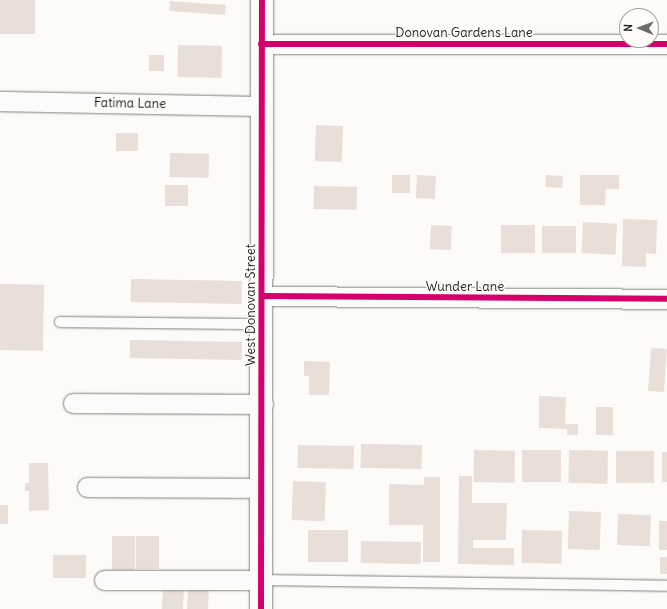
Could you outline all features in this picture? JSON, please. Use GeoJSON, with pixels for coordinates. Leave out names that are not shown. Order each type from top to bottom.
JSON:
{"type":"FeatureCollection","features":[{"type":"Feature","properties":{"kind":"street","name":"West Donovan Street"},"geometry":{"type":"LineString","coordinates":[[261,609],[260,580],[263,404],[261,106],[262,0]]}},
{"type":"Feature","properties":{"kind":"street","name":"Donovan Gardens Lane"},"geometry":{"type":"LineString","coordinates":[[261,44],[667,44]]}},
{"type":"Feature","properties":{"kind":"street","name":"Fatima Lane"},"geometry":{"type":"LineString","coordinates":[[0,101],[261,106]]}},
{"type":"Feature","properties":{"kind":"street","name":"Wunder Lane"},"geometry":{"type":"LineString","coordinates":[[263,296],[667,299]]}},
{"type":"Feature","properties":{"kind":"street"},"geometry":{"type":"LineString","coordinates":[[73,403],[263,404]]}},
{"type":"Feature","properties":{"kind":"street"},"geometry":{"type":"LineString","coordinates":[[87,487],[262,488]]}},
{"type":"Feature","properties":{"kind":"street"},"geometry":{"type":"LineString","coordinates":[[104,580],[260,580]]}},
{"type":"Feature","properties":{"kind":"lane"},"geometry":{"type":"LineString","coordinates":[[60,322],[263,324]]}},
{"type":"Feature","properties":{"kind":"lane"},"geometry":{"type":"LineString","coordinates":[[260,580],[667,586]]}},
{"type":"Feature","properties":{"kind":"building"},"geometry":{"type":"Polygon","coordinates":[[[0,0],[35,0],[35,34],[0,34],[0,0]]]}},
{"type":"Feature","properties":{"kind":"building"},"geometry":{"type":"Polygon","coordinates":[[[170,1],[226,5],[225,15],[169,11],[170,1]]]}},
{"type":"Feature","properties":{"kind":"building"},"geometry":{"type":"Polygon","coordinates":[[[178,45],[222,46],[221,78],[177,77],[178,45]]]}},
{"type":"Feature","properties":{"kind":"building"},"geometry":{"type":"Polygon","coordinates":[[[149,55],[164,55],[164,71],[149,71],[149,55]]]}},
{"type":"Feature","properties":{"kind":"building"},"geometry":{"type":"Polygon","coordinates":[[[316,125],[343,126],[342,162],[315,161],[316,125]]]}},
{"type":"Feature","properties":{"kind":"building"},"geometry":{"type":"Polygon","coordinates":[[[116,133],[138,133],[138,151],[116,151],[116,133]]]}},
{"type":"Feature","properties":{"kind":"building"},"geometry":{"type":"Polygon","coordinates":[[[170,153],[209,154],[209,178],[170,177],[170,153]]]}},
{"type":"Feature","properties":{"kind":"building"},"geometry":{"type":"Polygon","coordinates":[[[392,175],[410,175],[410,193],[392,193],[392,175]]]}},
{"type":"Feature","properties":{"kind":"building"},"geometry":{"type":"Polygon","coordinates":[[[417,175],[436,176],[435,199],[416,198],[417,175]]]}},
{"type":"Feature","properties":{"kind":"building"},"geometry":{"type":"Polygon","coordinates":[[[546,175],[563,176],[562,188],[545,187],[546,175]]]}},
{"type":"Feature","properties":{"kind":"building"},"geometry":{"type":"Polygon","coordinates":[[[580,175],[619,175],[619,189],[606,189],[605,205],[580,205],[580,175]]]}},
{"type":"Feature","properties":{"kind":"building"},"geometry":{"type":"Polygon","coordinates":[[[165,185],[188,185],[188,206],[165,206],[165,185]]]}},
{"type":"Feature","properties":{"kind":"building"},"geometry":{"type":"Polygon","coordinates":[[[314,186],[357,187],[357,210],[314,209],[314,186]]]}},
{"type":"Feature","properties":{"kind":"building"},"geometry":{"type":"Polygon","coordinates":[[[623,219],[657,220],[656,254],[646,253],[646,267],[622,266],[623,219]]]}},
{"type":"Feature","properties":{"kind":"building"},"geometry":{"type":"Polygon","coordinates":[[[583,222],[617,224],[615,255],[581,253],[583,222]]]}},
{"type":"Feature","properties":{"kind":"building"},"geometry":{"type":"Polygon","coordinates":[[[431,225],[452,226],[451,250],[430,249],[431,225]]]}},
{"type":"Feature","properties":{"kind":"building"},"geometry":{"type":"Polygon","coordinates":[[[501,225],[535,225],[535,253],[501,253],[501,225]]]}},
{"type":"Feature","properties":{"kind":"building"},"geometry":{"type":"Polygon","coordinates":[[[542,226],[576,226],[576,253],[542,253],[542,226]]]}},
{"type":"Feature","properties":{"kind":"building"},"geometry":{"type":"Polygon","coordinates":[[[131,279],[242,281],[242,304],[131,302],[131,279]]]}},
{"type":"Feature","properties":{"kind":"building"},"geometry":{"type":"Polygon","coordinates":[[[0,284],[44,285],[43,351],[0,350],[0,284]]]}},
{"type":"Feature","properties":{"kind":"building"},"geometry":{"type":"Polygon","coordinates":[[[130,340],[242,342],[242,360],[130,358],[130,340]]]}},
{"type":"Feature","properties":{"kind":"building"},"geometry":{"type":"Polygon","coordinates":[[[651,348],[667,349],[664,392],[648,391],[651,348]]]}},
{"type":"Feature","properties":{"kind":"building"},"geometry":{"type":"Polygon","coordinates":[[[304,361],[330,362],[329,395],[309,395],[309,376],[304,376],[304,361]]]}},
{"type":"Feature","properties":{"kind":"building"},"geometry":{"type":"Polygon","coordinates":[[[539,396],[566,397],[565,424],[578,424],[578,435],[567,435],[567,429],[539,428],[539,396]]]}},
{"type":"Feature","properties":{"kind":"building"},"geometry":{"type":"Polygon","coordinates":[[[596,407],[613,407],[613,435],[596,435],[596,407]]]}},
{"type":"Feature","properties":{"kind":"building"},"geometry":{"type":"Polygon","coordinates":[[[361,444],[422,445],[422,469],[361,468],[361,444]]]}},
{"type":"Feature","properties":{"kind":"building"},"geometry":{"type":"Polygon","coordinates":[[[298,445],[354,446],[354,469],[298,468],[298,445]]]}},
{"type":"Feature","properties":{"kind":"building"},"geometry":{"type":"Polygon","coordinates":[[[474,450],[515,451],[514,483],[473,482],[474,450]]]}},
{"type":"Feature","properties":{"kind":"building"},"geometry":{"type":"Polygon","coordinates":[[[522,450],[561,450],[561,482],[522,482],[522,450]]]}},
{"type":"Feature","properties":{"kind":"building"},"geometry":{"type":"Polygon","coordinates":[[[569,450],[608,451],[607,484],[568,483],[569,450]]]}},
{"type":"Feature","properties":{"kind":"building"},"geometry":{"type":"Polygon","coordinates":[[[616,451],[654,451],[654,483],[616,483],[616,451]]]}},
{"type":"Feature","properties":{"kind":"building"},"geometry":{"type":"Polygon","coordinates":[[[662,452],[667,452],[667,482],[662,482],[662,452]]]}},
{"type":"Feature","properties":{"kind":"building"},"geometry":{"type":"Polygon","coordinates":[[[29,463],[48,463],[49,510],[29,511],[29,491],[25,491],[25,483],[29,483],[29,463]]]}},
{"type":"Feature","properties":{"kind":"building"},"geometry":{"type":"Polygon","coordinates":[[[459,476],[472,476],[472,503],[507,503],[506,540],[473,540],[473,548],[514,548],[514,565],[458,564],[459,476]]]}},
{"type":"Feature","properties":{"kind":"building"},"geometry":{"type":"Polygon","coordinates":[[[424,477],[440,477],[440,562],[423,562],[423,525],[389,525],[389,484],[424,485],[424,477]]]}},
{"type":"Feature","properties":{"kind":"building"},"geometry":{"type":"Polygon","coordinates":[[[293,481],[326,482],[325,521],[292,520],[293,481]]]}},
{"type":"Feature","properties":{"kind":"building"},"geometry":{"type":"Polygon","coordinates":[[[0,505],[8,505],[8,524],[0,524],[0,505]]]}},
{"type":"Feature","properties":{"kind":"building"},"geometry":{"type":"Polygon","coordinates":[[[569,511],[601,512],[600,550],[568,549],[569,511]]]}},
{"type":"Feature","properties":{"kind":"building"},"geometry":{"type":"Polygon","coordinates":[[[618,514],[651,515],[650,546],[617,545],[618,514]]]}},
{"type":"Feature","properties":{"kind":"building"},"geometry":{"type":"Polygon","coordinates":[[[659,521],[667,521],[667,550],[659,550],[659,521]]]}},
{"type":"Feature","properties":{"kind":"building"},"geometry":{"type":"Polygon","coordinates":[[[308,530],[348,530],[348,562],[308,562],[308,530]]]}},
{"type":"Feature","properties":{"kind":"building"},"geometry":{"type":"Polygon","coordinates":[[[522,530],[562,531],[561,564],[521,563],[522,530]]]}},
{"type":"Feature","properties":{"kind":"building"},"geometry":{"type":"Polygon","coordinates":[[[112,536],[135,536],[135,570],[112,570],[112,536]]]}},
{"type":"Feature","properties":{"kind":"building"},"geometry":{"type":"Polygon","coordinates":[[[136,536],[159,536],[159,569],[136,569],[136,536]]]}},
{"type":"Feature","properties":{"kind":"building"},"geometry":{"type":"Polygon","coordinates":[[[361,541],[421,542],[421,564],[361,563],[361,541]]]}},
{"type":"Feature","properties":{"kind":"building"},"geometry":{"type":"Polygon","coordinates":[[[53,555],[86,555],[86,578],[53,578],[53,555]]]}},
{"type":"Feature","properties":{"kind":"building"},"geometry":{"type":"Polygon","coordinates":[[[660,557],[667,557],[667,574],[660,574],[660,557]]]}},
{"type":"Feature","properties":{"kind":"building"},"geometry":{"type":"Polygon","coordinates":[[[163,588],[184,589],[183,609],[162,609],[163,588]]]}},
{"type":"Feature","properties":{"kind":"building"},"geometry":{"type":"Polygon","coordinates":[[[188,588],[209,589],[208,609],[187,609],[188,588]]]}},
{"type":"Feature","properties":{"kind":"cycle path"},"geometry":{"type":"LineString","coordinates":[[261,609],[262,0]]}},
{"type":"Feature","properties":{"kind":"cycle path"},"geometry":{"type":"LineString","coordinates":[[261,44],[667,44]]}},
{"type":"Feature","properties":{"kind":"cycle path"},"geometry":{"type":"LineString","coordinates":[[263,296],[667,299]]}}]}
